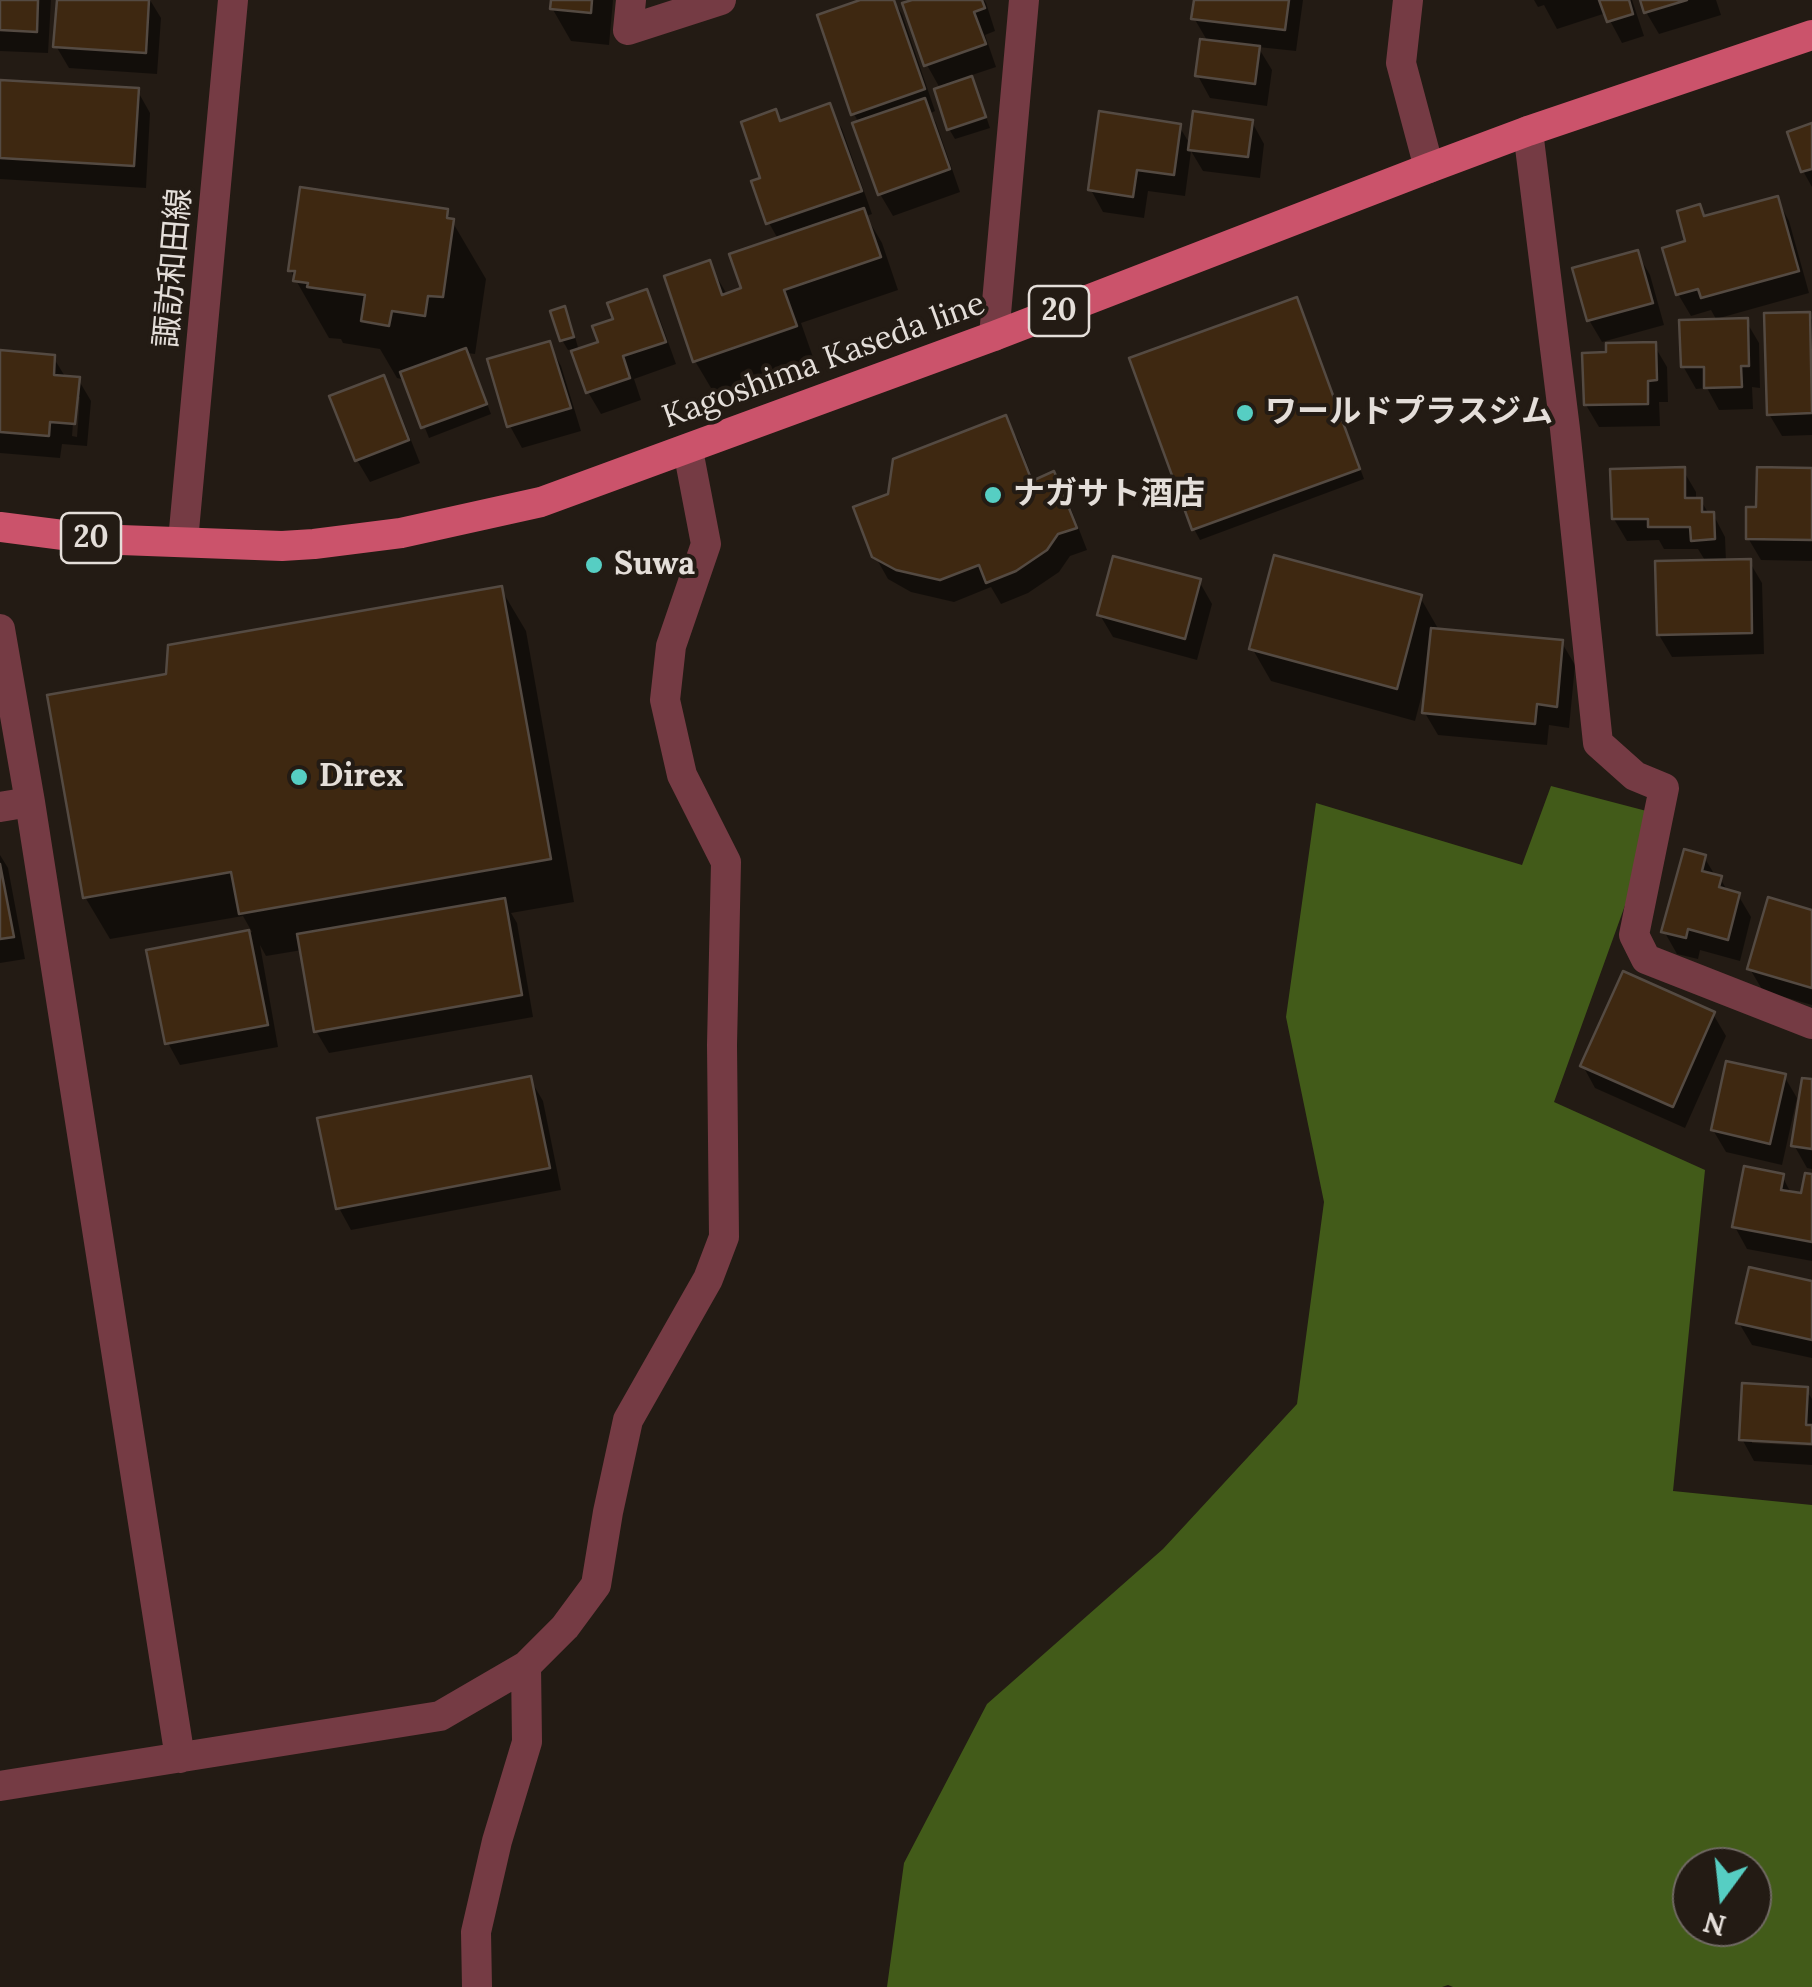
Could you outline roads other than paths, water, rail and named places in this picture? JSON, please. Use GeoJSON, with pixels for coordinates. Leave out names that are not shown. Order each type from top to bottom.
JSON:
{"type":"FeatureCollection","features":[{"type":"Feature","properties":{"kind":"main road","name":"Kagoshima Kaseda line"},"geometry":{"type":"LineString","coordinates":[[0,527],[94,539],[314,544],[401,533],[540,502],[994,336],[1429,168],[1812,35]]}},
{"type":"Feature","properties":{"kind":"street","name":"諏訪和田線"},"geometry":{"type":"LineString","coordinates":[[184,542],[233,0]]}},
{"type":"Feature","properties":{"kind":"street"},"geometry":{"type":"LineString","coordinates":[[631,0],[628,30],[721,0]]}},
{"type":"Feature","properties":{"kind":"street"},"geometry":{"type":"LineString","coordinates":[[994,336],[1024,0]]}},
{"type":"Feature","properties":{"kind":"street"},"geometry":{"type":"LineString","coordinates":[[1408,0],[1401,63],[1429,168]]}},
{"type":"Feature","properties":{"kind":"street"},"geometry":{"type":"LineString","coordinates":[[1528,132],[1598,743],[1635,776],[1664,788],[1634,935],[1646,960],[1812,1024]]}},
{"type":"Feature","properties":{"kind":"street"},"geometry":{"type":"LineString","coordinates":[[0,1786],[440,1716],[526,1666],[565,1627],[596,1585],[628,1420],[708,1279],[724,1237],[722,1045],[726,862],[682,775],[664,700],[671,646],[706,544],[688,450]]}},
{"type":"Feature","properties":{"kind":"street"},"geometry":{"type":"LineString","coordinates":[[0,629],[15,804],[180,1758]]}},
{"type":"Feature","properties":{"kind":"street"},"geometry":{"type":"LineString","coordinates":[[478,1987],[476,1932],[497,1841],[527,1742],[526,1666]]}},
{"type":"Feature","properties":{"kind":"place","name":"ワールドプラスジム"},"geometry":{"type":"Point","coordinates":[1245,413]}},
{"type":"Feature","properties":{"kind":"place","name":"ナガサト酒店"},"geometry":{"type":"Point","coordinates":[993,495]}},
{"type":"Feature","properties":{"kind":"place","name":"Suwa"},"geometry":{"type":"Point","coordinates":[594,565]}},
{"type":"Feature","properties":{"kind":"place","name":"Direx"},"geometry":{"type":"Point","coordinates":[299,777]}}]}
